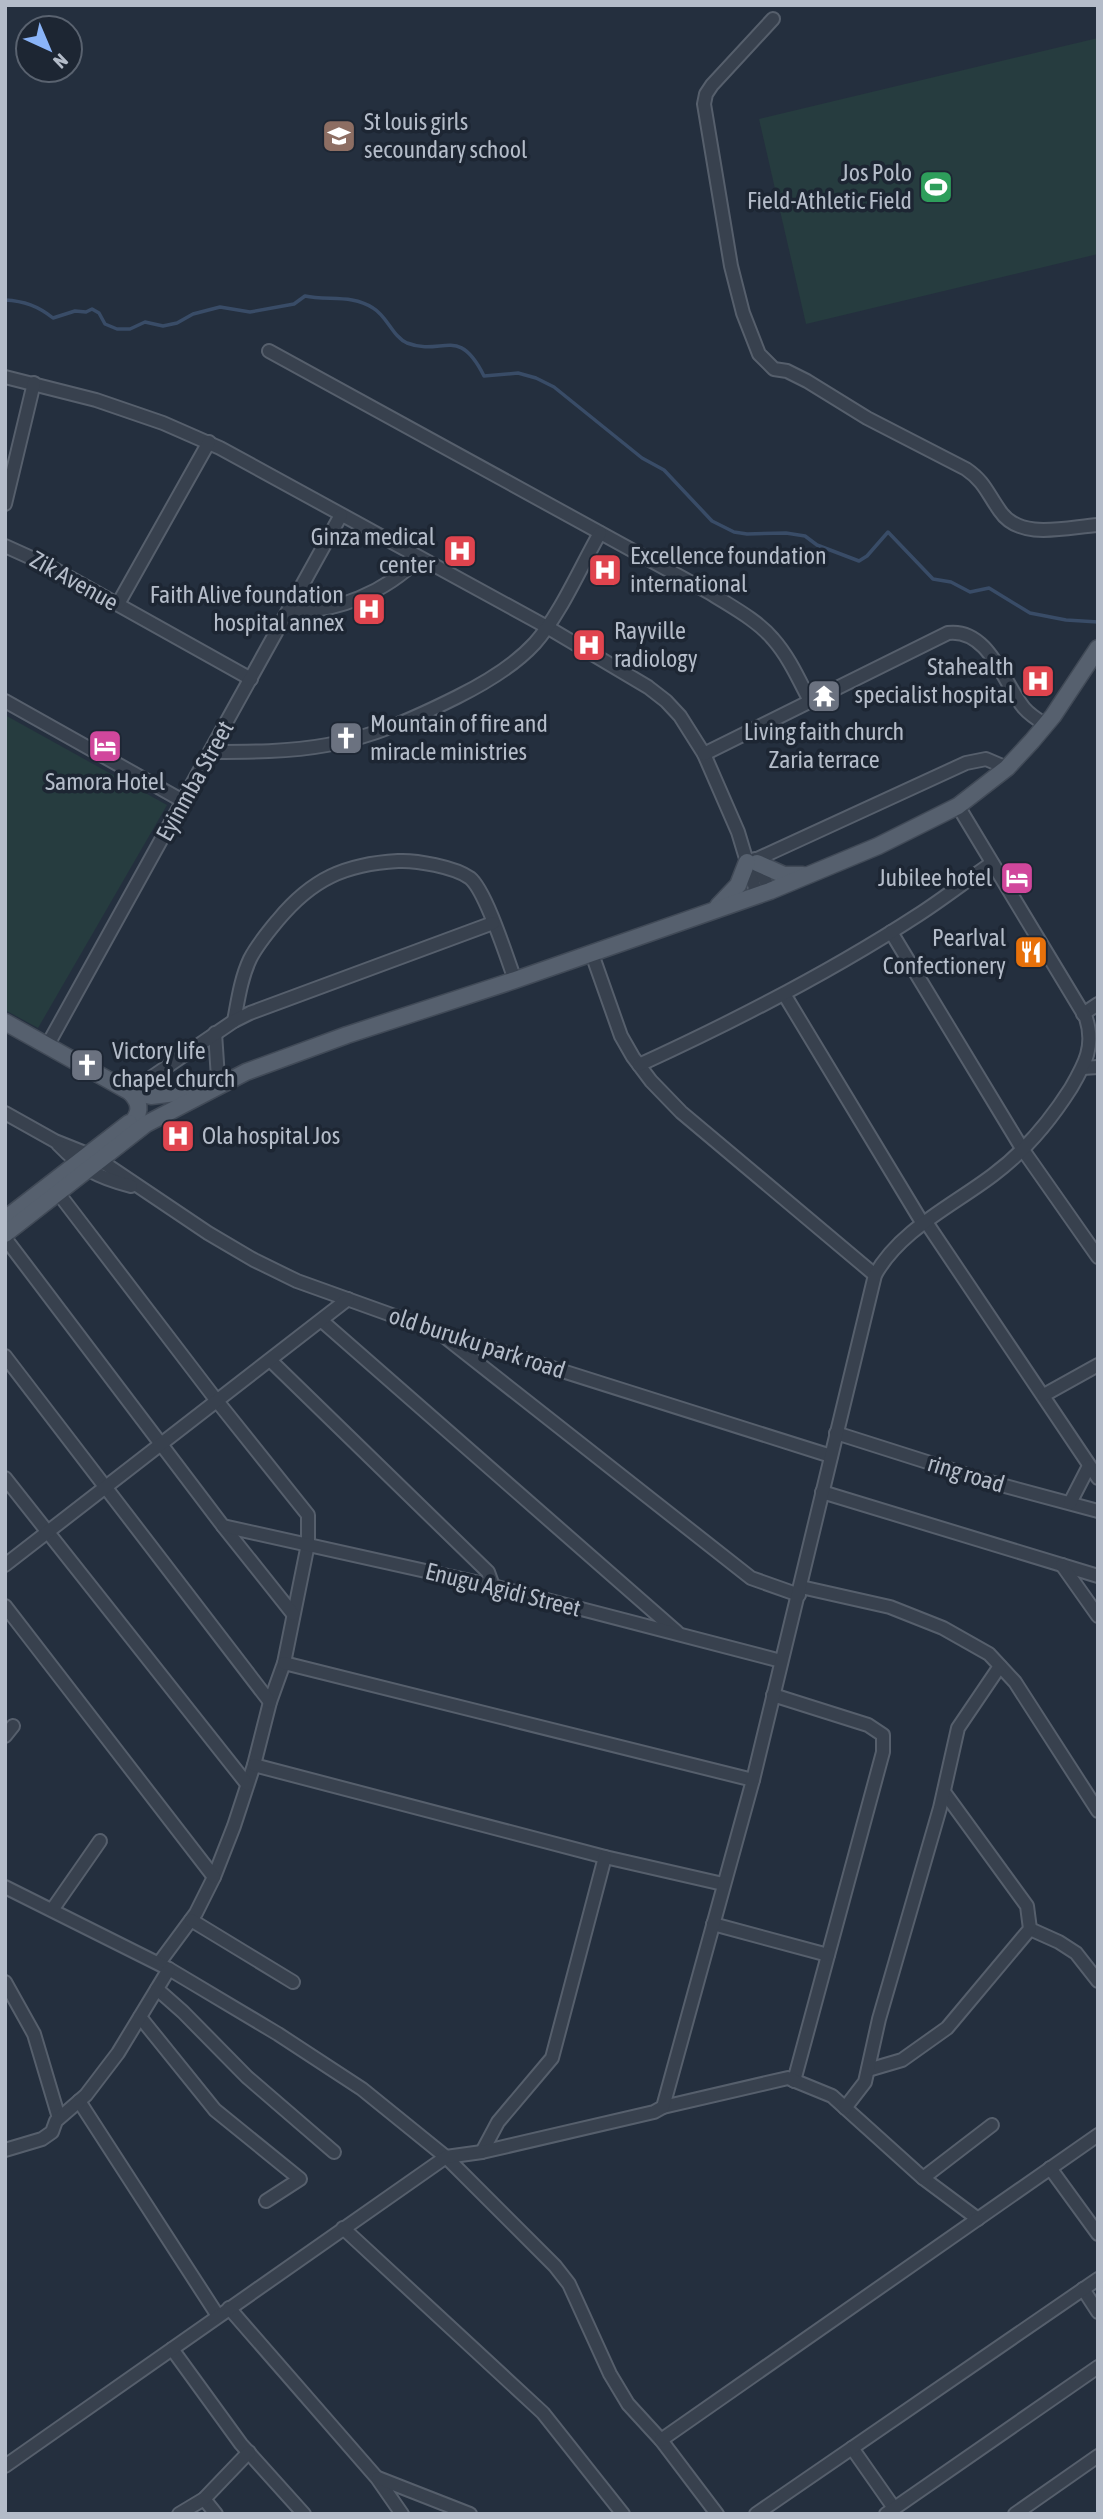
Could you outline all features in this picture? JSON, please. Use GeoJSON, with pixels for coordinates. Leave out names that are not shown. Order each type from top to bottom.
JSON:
{"type":"FeatureCollection","features":[{"type":"Feature","properties":{"kind":"main road"},"geometry":{"type":"LineString","coordinates":[[5,1219],[146,1124],[246,1072],[764,893],[878,846],[958,806],[1007,768],[1046,725],[1098,648]]}},
{"type":"Feature","properties":{"kind":"main road"},"geometry":{"type":"LineString","coordinates":[[712,911],[738,885],[753,861],[784,875],[816,873]]}},
{"type":"Feature","properties":{"kind":"main road"},"geometry":{"type":"LineString","coordinates":[[5,1022],[130,1091],[150,1096],[184,1092]]}},
{"type":"Feature","properties":{"kind":"main road"},"geometry":{"type":"LineString","coordinates":[[134,1119],[184,1092],[218,1078],[246,1072]]}},
{"type":"Feature","properties":{"kind":"main road"},"geometry":{"type":"LineString","coordinates":[[5,1236],[59,1194],[138,1115],[139,1106],[130,1091]]}},
{"type":"Feature","properties":{"kind":"street"},"geometry":{"type":"LineString","coordinates":[[773,19],[712,85],[704,104],[731,266],[743,313],[759,354],[774,369],[787,371],[807,381],[867,418],[981,479],[1002,514],[1012,524],[1034,530],[1098,525]]}},
{"type":"Feature","properties":{"kind":"street"},"geometry":{"type":"LineString","coordinates":[[269,351],[710,593],[762,628],[785,654],[810,701]]}},
{"type":"Feature","properties":{"kind":"street"},"geometry":{"type":"LineString","coordinates":[[5,377],[107,403],[209,442],[547,626],[648,687],[680,716],[704,754],[753,861],[764,893]]}},
{"type":"Feature","properties":{"kind":"street"},"geometry":{"type":"LineString","coordinates":[[5,504],[34,383]]}},
{"type":"Feature","properties":{"kind":"street"},"geometry":{"type":"LineString","coordinates":[[118,604],[209,442]]}},
{"type":"Feature","properties":{"kind":"street","name":"Eyinmba Street"},"geometry":{"type":"LineString","coordinates":[[47,1046],[341,515]]}},
{"type":"Feature","properties":{"kind":"street"},"geometry":{"type":"LineString","coordinates":[[211,752],[253,752],[326,745],[390,728],[495,676],[534,643],[547,626],[600,533]]}},
{"type":"Feature","properties":{"kind":"street","name":"Zik Avenue"},"geometry":{"type":"LineString","coordinates":[[5,546],[47,565],[251,679]]}},
{"type":"Feature","properties":{"kind":"street"},"geometry":{"type":"LineString","coordinates":[[289,610],[314,610],[360,596],[405,572],[419,558]]}},
{"type":"Feature","properties":{"kind":"street"},"geometry":{"type":"LineString","coordinates":[[704,754],[948,633],[955,632],[981,645],[1001,669],[1022,706],[1046,725]]}},
{"type":"Feature","properties":{"kind":"street"},"geometry":{"type":"LineString","coordinates":[[5,701],[183,802]]}},
{"type":"Feature","properties":{"kind":"street"},"geometry":{"type":"LineString","coordinates":[[753,861],[966,763],[986,759],[1007,768]]}},
{"type":"Feature","properties":{"kind":"street"},"geometry":{"type":"LineString","coordinates":[[663,2107],[753,1780],[875,1275],[892,1250],[1023,1150],[1053,1113],[1083,1068],[1094,1045],[1083,1014],[958,806]]}},
{"type":"Feature","properties":{"kind":"street"},"geometry":{"type":"LineString","coordinates":[[234,1021],[250,959],[264,936],[304,891],[341,871],[383,862],[421,862],[469,878],[481,892],[515,980]]}},
{"type":"Feature","properties":{"kind":"street"},"geometry":{"type":"LineString","coordinates":[[639,1065],[718,1028],[891,932],[992,863]]}},
{"type":"Feature","properties":{"kind":"street"},"geometry":{"type":"LineString","coordinates":[[130,1091],[234,1021],[493,923]]}},
{"type":"Feature","properties":{"kind":"street"},"geometry":{"type":"LineString","coordinates":[[891,932],[1023,1150],[1098,1257]]}},
{"type":"Feature","properties":{"kind":"street"},"geometry":{"type":"LineString","coordinates":[[592,954],[621,1036],[639,1065],[681,1112],[875,1275]]}},
{"type":"Feature","properties":{"kind":"street"},"geometry":{"type":"LineString","coordinates":[[784,993],[925,1223],[1098,1478]]}},
{"type":"Feature","properties":{"kind":"street"},"geometry":{"type":"LineString","coordinates":[[1083,1014],[1098,1004]]}},
{"type":"Feature","properties":{"kind":"street"},"geometry":{"type":"LineString","coordinates":[[215,1033],[218,1078]]}},
{"type":"Feature","properties":{"kind":"street"},"geometry":{"type":"LineString","coordinates":[[1083,1068],[1098,1067]]}},
{"type":"Feature","properties":{"kind":"street","name":"old buruku park road"},"geometry":{"type":"LineString","coordinates":[[5,1113],[140,1189],[254,1260],[297,1281],[439,1332],[831,1456]]}},
{"type":"Feature","properties":{"kind":"street"},"geometry":{"type":"LineString","coordinates":[[5,2150],[42,2139],[52,2132],[59,2118],[79,2101],[118,2053],[157,1989],[164,1966],[214,1877],[254,1765],[270,1702],[284,1663],[308,1544],[309,1515],[217,1401],[59,1194]]}},
{"type":"Feature","properties":{"kind":"street"},"geometry":{"type":"LineString","coordinates":[[5,1236],[223,1526],[293,1614]]}},
{"type":"Feature","properties":{"kind":"street"},"geometry":{"type":"LineString","coordinates":[[5,1565],[348,1299]]}},
{"type":"Feature","properties":{"kind":"street"},"geometry":{"type":"LineString","coordinates":[[322,1321],[680,1635]]}},
{"type":"Feature","properties":{"kind":"street"},"geometry":{"type":"LineString","coordinates":[[439,1332],[751,1578],[800,1591],[890,1608],[933,1624],[989,1654],[1015,1682],[1098,1811]]}},
{"type":"Feature","properties":{"kind":"street"},"geometry":{"type":"LineString","coordinates":[[5,1356],[270,1702]]}},
{"type":"Feature","properties":{"kind":"street"},"geometry":{"type":"LineString","coordinates":[[270,1360],[488,1572],[493,1586]]}},
{"type":"Feature","properties":{"kind":"street"},"geometry":{"type":"LineString","coordinates":[[1044,1395],[1098,1365]]}},
{"type":"Feature","properties":{"kind":"street","name":"ring road"},"geometry":{"type":"LineString","coordinates":[[836,1433],[990,1482],[1098,1511]]}},
{"type":"Feature","properties":{"kind":"street"},"geometry":{"type":"LineString","coordinates":[[1070,1503],[1089,1466]]}},
{"type":"Feature","properties":{"kind":"street"},"geometry":{"type":"LineString","coordinates":[[5,1478],[247,1784]]}},
{"type":"Feature","properties":{"kind":"street"},"geometry":{"type":"LineString","coordinates":[[822,1492],[1098,1576]]}},
{"type":"Feature","properties":{"kind":"street","name":"Enugu Agidi Street"},"geometry":{"type":"LineString","coordinates":[[223,1526],[493,1586],[781,1661]]}},
{"type":"Feature","properties":{"kind":"street"},"geometry":{"type":"LineString","coordinates":[[1062,1565],[1098,1616]]}},
{"type":"Feature","properties":{"kind":"street"},"geometry":{"type":"LineString","coordinates":[[5,1606],[214,1877]]}},
{"type":"Feature","properties":{"kind":"street"},"geometry":{"type":"LineString","coordinates":[[284,1663],[753,1780]]}},
{"type":"Feature","properties":{"kind":"street"},"geometry":{"type":"LineString","coordinates":[[845,2108],[865,2082],[879,2019],[944,1792],[958,1728],[1000,1666]]}},
{"type":"Feature","properties":{"kind":"street"},"geometry":{"type":"LineString","coordinates":[[773,1695],[868,1725],[883,1735],[883,1752],[794,2081]]}},
{"type":"Feature","properties":{"kind":"street"},"geometry":{"type":"LineString","coordinates":[[254,1765],[605,1857],[723,1884]]}},
{"type":"Feature","properties":{"kind":"street"},"geometry":{"type":"LineString","coordinates":[[867,2070],[902,2060],[947,2028],[1030,1929],[1027,1906],[944,1792]]}},
{"type":"Feature","properties":{"kind":"street"},"geometry":{"type":"LineString","coordinates":[[51,1910],[100,1841]]}},
{"type":"Feature","properties":{"kind":"street"},"geometry":{"type":"LineString","coordinates":[[482,2152],[498,2122],[552,2058],[605,1857]]}},
{"type":"Feature","properties":{"kind":"street"},"geometry":{"type":"LineString","coordinates":[[5,1887],[164,1966],[278,2034],[362,2089],[446,2157],[555,2266],[569,2284],[610,2374],[628,2404],[661,2440],[717,2514]]}},
{"type":"Feature","properties":{"kind":"street"},"geometry":{"type":"LineString","coordinates":[[191,1920],[293,1982]]}},
{"type":"Feature","properties":{"kind":"street"},"geometry":{"type":"LineString","coordinates":[[713,1924],[828,1955]]}},
{"type":"Feature","properties":{"kind":"street"},"geometry":{"type":"LineString","coordinates":[[1030,1929],[1076,1953],[1098,1981]]}},
{"type":"Feature","properties":{"kind":"street"},"geometry":{"type":"LineString","coordinates":[[5,1982],[34,2034],[59,2118]]}},
{"type":"Feature","properties":{"kind":"street"},"geometry":{"type":"LineString","coordinates":[[157,1989],[247,2077],[334,2152]]}},
{"type":"Feature","properties":{"kind":"street"},"geometry":{"type":"LineString","coordinates":[[140,2017],[215,2110],[300,2179],[266,2201]]}},
{"type":"Feature","properties":{"kind":"street"},"geometry":{"type":"LineString","coordinates":[[5,2466],[446,2157],[482,2152],[788,2078],[832,2096],[923,2178],[978,2218]]}},
{"type":"Feature","properties":{"kind":"street"},"geometry":{"type":"LineString","coordinates":[[79,2101],[224,2312],[377,2478],[402,2514]]}},
{"type":"Feature","properties":{"kind":"street"},"geometry":{"type":"LineString","coordinates":[[923,2178],[992,2125]]}},
{"type":"Feature","properties":{"kind":"street"},"geometry":{"type":"LineString","coordinates":[[661,2440],[1098,2135]]}},
{"type":"Feature","properties":{"kind":"street"},"geometry":{"type":"LineString","coordinates":[[1050,2168],[1098,2234]]}},
{"type":"Feature","properties":{"kind":"street"},"geometry":{"type":"LineString","coordinates":[[343,2228],[543,2413],[623,2514]]}},
{"type":"Feature","properties":{"kind":"street"},"geometry":{"type":"LineString","coordinates":[[756,2514],[1098,2279]]}},
{"type":"Feature","properties":{"kind":"street"},"geometry":{"type":"LineString","coordinates":[[1083,2289],[1098,2312]]}},
{"type":"Feature","properties":{"kind":"street"},"geometry":{"type":"LineString","coordinates":[[172,2348],[248,2452],[304,2514]]}},
{"type":"Feature","properties":{"kind":"street"},"geometry":{"type":"LineString","coordinates":[[852,2448],[890,2511],[1098,2367]]}},
{"type":"Feature","properties":{"kind":"street"},"geometry":{"type":"LineString","coordinates":[[180,2514],[204,2499],[248,2452]]}},
{"type":"Feature","properties":{"kind":"street"},"geometry":{"type":"LineString","coordinates":[[1014,2514],[1098,2456]]}},
{"type":"Feature","properties":{"kind":"street"},"geometry":{"type":"LineString","coordinates":[[377,2478],[470,2514]]}},
{"type":"Feature","properties":{"kind":"street"},"geometry":{"type":"LineString","coordinates":[[204,2499],[216,2514]]}},
{"type":"Feature","properties":{"kind":"green space","name":"Jos Polo Field-Athletic Field"},"geometry":{"type":"Polygon","coordinates":[[[1098,38],[1098,254],[806,324],[759,119],[1098,38]]]}},
{"type":"Feature","properties":{"kind":"green space"},"geometry":{"type":"Polygon","coordinates":[[[5,715],[167,805],[38,1028],[5,1010],[5,715]]]}},
{"type":"Feature","properties":{"kind":"waterway"},"geometry":{"type":"LineString","coordinates":[[5,300],[30,305],[53,318],[92,309],[99,313],[105,324],[117,329],[130,329],[145,322],[163,326],[220,307],[250,312],[294,304],[305,296],[357,301],[378,312],[407,343],[431,347],[458,346],[475,360],[484,376],[518,373],[554,387],[642,458],[664,470],[712,521],[734,532],[805,536],[817,545],[859,561],[867,556],[888,532],[933,579],[951,582],[970,592],[989,588],[1030,613],[1066,620],[1098,622]]}},
{"type":"Feature","properties":{"kind":"place","name":"St louis girls secoundary school"},"geometry":{"type":"Point","coordinates":[339,136]}},
{"type":"Feature","properties":{"kind":"place","name":"Jos Polo Field-Athletic Field"},"geometry":{"type":"Point","coordinates":[936,187]}},
{"type":"Feature","properties":{"kind":"place","name":"Ginza medical center"},"geometry":{"type":"Point","coordinates":[460,551]}},
{"type":"Feature","properties":{"kind":"place","name":"Excellence foundation international"},"geometry":{"type":"Point","coordinates":[605,570]}},
{"type":"Feature","properties":{"kind":"place","name":"Faith Alive foundation hospital annex"},"geometry":{"type":"Point","coordinates":[369,609]}},
{"type":"Feature","properties":{"kind":"place","name":"Rayville radiology"},"geometry":{"type":"Point","coordinates":[589,645]}},
{"type":"Feature","properties":{"kind":"place","name":"Stahealth specialist hospital"},"geometry":{"type":"Point","coordinates":[1038,681]}},
{"type":"Feature","properties":{"kind":"place","name":"Living faith church Zaria terrace"},"geometry":{"type":"Point","coordinates":[824,696]}},
{"type":"Feature","properties":{"kind":"place","name":"Mountain of fire and miracle ministries"},"geometry":{"type":"Point","coordinates":[346,738]}},
{"type":"Feature","properties":{"kind":"place","name":"Samora Hotel"},"geometry":{"type":"Point","coordinates":[105,746]}},
{"type":"Feature","properties":{"kind":"place","name":"Jubilee hotel"},"geometry":{"type":"Point","coordinates":[1017,878]}},
{"type":"Feature","properties":{"kind":"place","name":"Pearlval Confectionery"},"geometry":{"type":"Point","coordinates":[1031,952]}},
{"type":"Feature","properties":{"kind":"place","name":"Victory life chapel church"},"geometry":{"type":"Point","coordinates":[87,1065]}},
{"type":"Feature","properties":{"kind":"place","name":"Ola hospital Jos"},"geometry":{"type":"Point","coordinates":[178,1136]}}]}
